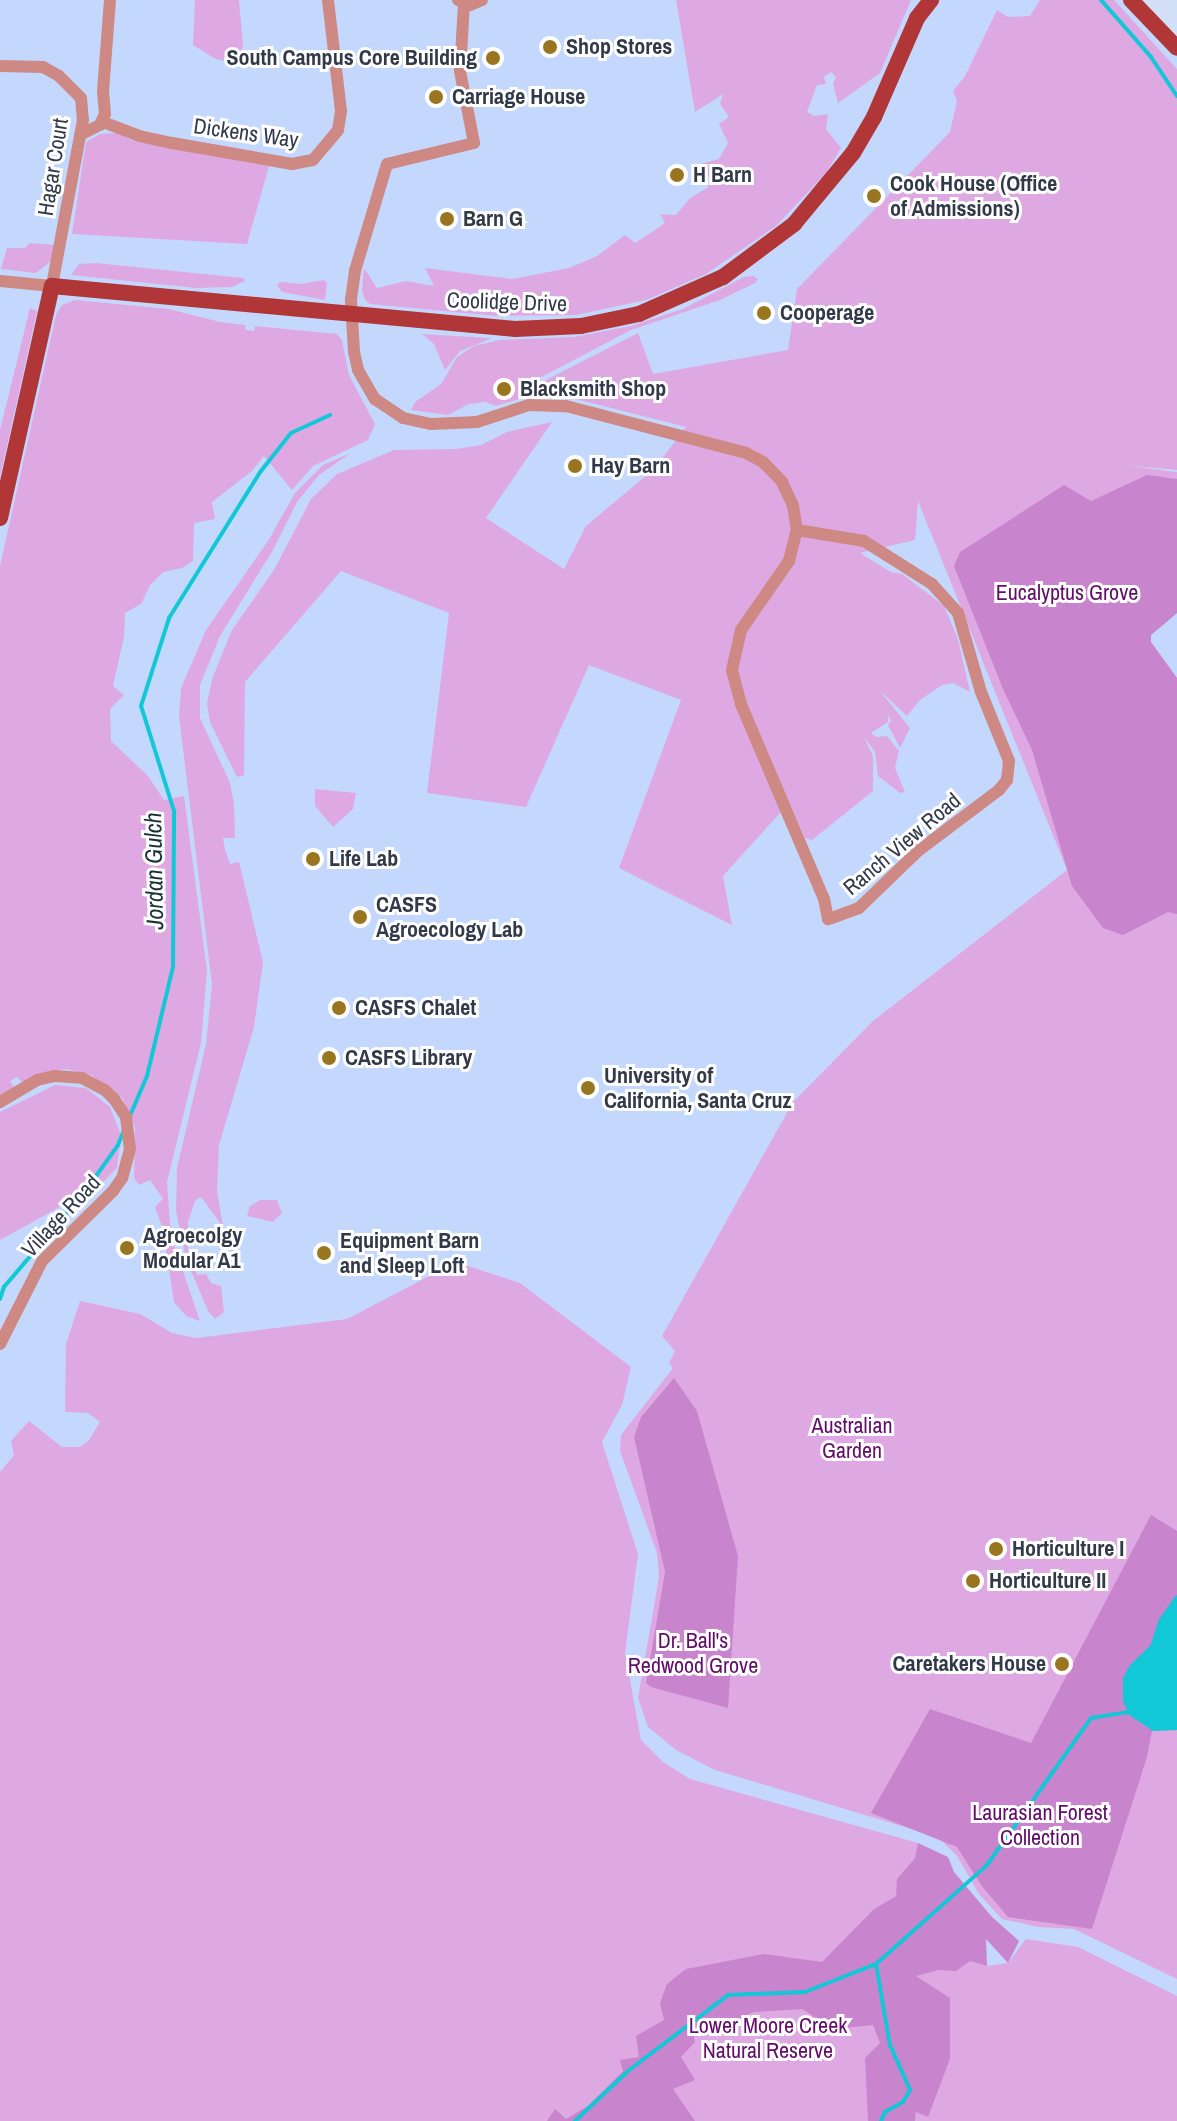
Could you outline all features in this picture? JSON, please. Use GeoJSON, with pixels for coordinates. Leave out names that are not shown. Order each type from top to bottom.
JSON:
{"type":"FeatureCollection","features":[{"type":"Feature","properties":{"kind":"main road","name":"Coolidge Drive"},"geometry":{"type":"LineString","coordinates":[[917,18],[919,0]]}},
{"type":"Feature","properties":{"kind":"main road","name":"Coolidge Drive"},"geometry":{"type":"LineString","coordinates":[[52,286],[549,329],[639,314],[723,277],[794,224],[836,177],[874,117],[917,18],[931,0]]}},
{"type":"Feature","properties":{"kind":"main road"},"geometry":{"type":"LineString","coordinates":[[1131,0],[1177,48]]}},
{"type":"Feature","properties":{"kind":"main road"},"geometry":{"type":"LineString","coordinates":[[0,518],[52,286]]}},
{"type":"Feature","properties":{"kind":"street"},"geometry":{"type":"LineString","coordinates":[[80,135],[103,122],[110,0]]}},
{"type":"Feature","properties":{"kind":"street","name":"Dickens Way"},"geometry":{"type":"LineString","coordinates":[[103,122],[139,136],[172,143],[292,164],[313,160],[338,130],[341,111],[328,0]]}},
{"type":"Feature","properties":{"kind":"street"},"geometry":{"type":"LineString","coordinates":[[482,0],[461,2],[460,71],[474,143],[387,164],[355,271],[352,314],[358,370],[375,399],[398,415],[431,424],[465,423],[529,405],[566,406],[746,453],[763,462],[782,482],[793,506],[797,530]]}},
{"type":"Feature","properties":{"kind":"street","name":"Hagar Court"},"geometry":{"type":"LineString","coordinates":[[0,66],[43,67],[71,85],[81,98],[83,120],[52,286]]}},
{"type":"Feature","properties":{"kind":"street","name":"Coolidge Drive"},"geometry":{"type":"LineString","coordinates":[[0,281],[52,286]]}},
{"type":"Feature","properties":{"kind":"street","name":"Ranch View Road"},"geometry":{"type":"LineString","coordinates":[[797,530],[864,541],[948,598],[958,613],[981,692],[1009,761],[1007,780],[999,790],[936,835],[859,908],[828,919],[824,899],[741,704],[732,670],[741,630],[789,561],[797,530]]}},
{"type":"Feature","properties":{"kind":"street","name":"Village Road"},"geometry":{"type":"LineString","coordinates":[[0,1102],[37,1080],[55,1076],[82,1078],[105,1090],[114,1099],[126,1117],[130,1149],[122,1178],[113,1191],[42,1261],[0,1344]]}},
{"type":"Feature","properties":{"kind":"shaded area","name":"University of California, Santa Cruz"},"geometry":{"type":"Polygon","coordinates":[[[0,0],[1138,0],[1177,56],[1177,2121],[0,2121],[0,0]]]}},
{"type":"Feature","properties":{"kind":"green space"},"geometry":{"type":"Polygon","coordinates":[[[195,0],[239,0],[243,47],[237,56],[226,61],[216,59],[193,45],[195,0]]]}},
{"type":"Feature","properties":{"kind":"green space"},"geometry":{"type":"Polygon","coordinates":[[[676,0],[911,0],[880,73],[838,103],[833,84],[836,77],[831,72],[824,77],[826,84],[817,85],[807,112],[814,116],[828,114],[826,129],[841,148],[826,173],[776,226],[706,274],[646,300],[576,315],[497,316],[370,304],[365,300],[362,291],[364,268],[377,288],[406,281],[434,286],[425,268],[512,279],[569,268],[597,256],[625,235],[635,243],[665,223],[660,214],[676,215],[690,198],[707,188],[711,181],[701,164],[719,159],[728,143],[719,124],[729,117],[720,104],[723,94],[695,112],[676,0]]]}},
{"type":"Feature","properties":{"kind":"green space","name":"Australian Garden"},"geometry":{"type":"Polygon","coordinates":[[[1040,0],[1114,0],[1177,69],[1177,470],[1123,465],[1177,472],[1177,613],[1151,635],[1151,642],[1177,678],[1177,1979],[1074,1929],[1038,1927],[1002,1919],[979,1894],[957,1856],[938,1837],[715,1770],[676,1750],[648,1727],[638,1698],[659,1577],[657,1553],[620,1451],[621,1435],[673,1368],[669,1363],[675,1351],[662,1336],[793,1102],[873,1021],[1067,870],[918,501],[915,540],[860,553],[891,572],[902,574],[944,606],[958,639],[970,692],[953,683],[942,685],[920,700],[907,716],[880,691],[910,728],[900,748],[888,725],[891,721],[888,715],[888,722],[871,733],[876,737],[887,736],[899,751],[895,768],[905,792],[900,793],[878,776],[875,752],[864,737],[873,756],[873,791],[812,840],[805,838],[789,803],[723,876],[732,925],[619,868],[681,700],[589,665],[526,807],[427,793],[449,613],[341,571],[245,682],[244,775],[237,777],[210,722],[207,704],[212,679],[232,630],[274,570],[311,499],[337,474],[394,450],[456,449],[481,445],[507,432],[552,422],[486,518],[564,569],[586,526],[654,469],[686,427],[572,398],[530,396],[532,387],[638,333],[653,374],[788,350],[797,289],[950,132],[957,101],[953,91],[965,76],[997,10],[1008,17],[1030,16],[1040,0]]]}},
{"type":"Feature","properties":{"kind":"green space"},"geometry":{"type":"Polygon","coordinates":[[[117,133],[134,141],[269,166],[247,244],[72,234],[86,142],[100,134],[117,133]]]}},
{"type":"Feature","properties":{"kind":"green space"},"geometry":{"type":"Polygon","coordinates":[[[30,243],[54,245],[51,261],[36,273],[1,269],[7,248],[25,248],[30,243]]]}},
{"type":"Feature","properties":{"kind":"green space"},"geometry":{"type":"Polygon","coordinates":[[[96,263],[243,278],[245,281],[232,287],[196,288],[71,275],[79,264],[96,263]]]}},
{"type":"Feature","properties":{"kind":"green space"},"geometry":{"type":"Polygon","coordinates":[[[744,277],[758,279],[755,283],[720,300],[631,330],[534,381],[528,386],[526,397],[496,406],[485,402],[469,404],[448,415],[411,410],[415,402],[441,384],[457,357],[474,346],[500,340],[574,337],[631,326],[683,309],[744,277]]]}},
{"type":"Feature","properties":{"kind":"green space"},"geometry":{"type":"Polygon","coordinates":[[[324,280],[327,283],[325,300],[282,292],[277,285],[280,282],[301,284],[324,280]]]}},
{"type":"Feature","properties":{"kind":"green space"},"geometry":{"type":"Polygon","coordinates":[[[75,300],[169,309],[245,325],[246,330],[254,331],[255,326],[337,334],[342,340],[349,375],[375,424],[368,440],[313,466],[292,490],[264,456],[252,471],[212,502],[215,519],[194,523],[193,561],[182,568],[163,572],[150,585],[141,604],[125,613],[124,637],[113,686],[124,695],[110,709],[111,741],[148,776],[164,800],[184,796],[207,971],[201,1043],[167,1182],[171,1236],[200,1321],[186,1316],[174,1302],[163,1229],[155,1207],[163,1199],[150,1180],[139,1185],[134,1178],[135,1127],[122,1098],[91,1075],[67,1069],[47,1072],[22,1082],[17,1077],[10,1081],[14,1087],[0,1096],[0,566],[56,315],[62,305],[75,300]]]}},
{"type":"Feature","properties":{"kind":"green space"},"geometry":{"type":"Polygon","coordinates":[[[30,308],[37,311],[0,477],[0,430],[30,308]]]}},
{"type":"Feature","properties":{"kind":"green space"},"geometry":{"type":"Polygon","coordinates":[[[422,334],[490,339],[460,351],[445,370],[434,344],[422,334]]]}},
{"type":"Feature","properties":{"kind":"green space"},"geometry":{"type":"Polygon","coordinates":[[[351,453],[319,475],[297,502],[273,550],[220,636],[200,685],[200,718],[230,783],[234,803],[235,838],[223,838],[225,850],[230,864],[239,862],[263,962],[254,1027],[219,1145],[217,1190],[223,1227],[201,1197],[195,1201],[188,1222],[188,1251],[197,1275],[206,1274],[211,1283],[221,1286],[224,1312],[215,1319],[208,1311],[186,1259],[176,1211],[177,1168],[206,1044],[212,985],[179,716],[181,688],[206,630],[268,541],[295,493],[323,465],[351,453]]]}},
{"type":"Feature","properties":{"kind":"green space","name":"Eucalyptus Grove"},"geometry":{"type":"Polygon","coordinates":[[[1147,475],[1177,479],[1177,613],[1151,635],[1151,642],[1177,678],[1177,914],[1168,912],[1123,935],[1103,928],[1072,886],[1032,750],[1003,689],[954,566],[960,552],[1064,485],[1091,501],[1147,475]]]}},
{"type":"Feature","properties":{"kind":"green space"},"geometry":{"type":"Polygon","coordinates":[[[315,789],[356,793],[353,809],[333,827],[315,806],[315,789]]]}},
{"type":"Feature","properties":{"kind":"green space"},"geometry":{"type":"Polygon","coordinates":[[[55,1085],[86,1088],[110,1107],[121,1135],[117,1168],[89,1196],[74,1199],[0,1240],[0,1112],[55,1085]]]}},
{"type":"Feature","properties":{"kind":"green space"},"geometry":{"type":"Polygon","coordinates":[[[260,1200],[277,1200],[282,1213],[273,1222],[247,1216],[250,1206],[260,1200]]]}},
{"type":"Feature","properties":{"kind":"green space","name":"Lower Moore Creek Natural Reserve"},"geometry":{"type":"Polygon","coordinates":[[[456,1262],[520,1283],[631,1367],[622,1405],[602,1442],[638,1554],[625,1653],[641,1740],[663,1762],[690,1779],[918,1843],[915,1858],[898,1879],[896,1896],[874,1909],[970,1961],[987,1966],[1008,1963],[1026,1939],[1078,1947],[1177,1996],[1177,2121],[915,2121],[916,2111],[927,2117],[950,2059],[874,2121],[0,2121],[0,1472],[14,1455],[11,1441],[29,1421],[62,1447],[80,1447],[89,1440],[100,1422],[88,1413],[65,1412],[66,1344],[80,1301],[140,1314],[172,1333],[196,1338],[347,1319],[456,1262]]]}},
{"type":"Feature","properties":{"kind":"green space","name":"Dr. Ball's Redwood Grove"},"geometry":{"type":"Polygon","coordinates":[[[674,1378],[697,1411],[738,1556],[728,1708],[646,1683],[665,1572],[634,1437],[641,1417],[674,1378]]]}},
{"type":"Feature","properties":{"kind":"green space","name":"Laurasian Forest Collection"},"geometry":{"type":"Polygon","coordinates":[[[1151,1515],[1177,1531],[1177,1599],[1147,1757],[1092,1929],[1008,1917],[981,1885],[957,1847],[871,1813],[930,1709],[1031,1743],[1151,1515]]]}},
{"type":"Feature","properties":{"kind":"green space"},"geometry":{"type":"Polygon","coordinates":[[[918,1843],[948,1857],[954,1872],[992,1917],[1019,1941],[1008,1963],[986,1939],[987,1966],[970,1961],[956,1971],[938,1970],[916,1976],[950,1998],[950,2059],[928,2117],[916,2112],[915,2121],[868,2121],[865,2058],[880,2043],[873,2025],[834,2029],[802,2009],[754,2012],[710,2032],[702,2030],[693,2034],[695,2042],[681,2057],[695,2080],[673,2089],[695,2121],[547,2121],[555,2109],[566,2119],[588,2106],[623,2071],[620,2060],[639,2057],[636,2036],[664,2020],[660,2003],[667,1984],[686,1969],[764,1954],[822,1962],[874,1909],[896,1896],[897,1879],[915,1858],[918,1843]]]}},
{"type":"Feature","properties":{"kind":"water"},"geometry":{"type":"Polygon","coordinates":[[[1177,1597],[1177,1730],[1153,1731],[1129,1715],[1123,1701],[1123,1678],[1130,1665],[1153,1643],[1161,1620],[1177,1597]]]}},
{"type":"Feature","properties":{"kind":"waterway"},"geometry":{"type":"LineString","coordinates":[[1101,0],[1151,57],[1177,96]]}},
{"type":"Feature","properties":{"kind":"waterway","name":"Jordan Gulch"},"geometry":{"type":"LineString","coordinates":[[129,1118],[147,1076],[173,967],[174,811],[141,706],[169,618],[261,471],[291,433],[330,415]]}},
{"type":"Feature","properties":{"kind":"waterway","name":"Jordan Gulch"},"geometry":{"type":"LineString","coordinates":[[0,1299],[4,1287],[84,1193],[118,1145],[124,1130]]}},
{"type":"Feature","properties":{"kind":"waterway"},"geometry":{"type":"LineString","coordinates":[[1152,1647],[1161,1620],[1177,1597]]}},
{"type":"Feature","properties":{"kind":"waterway"},"geometry":{"type":"LineString","coordinates":[[575,2121],[628,2071],[728,1995],[805,1992],[876,1964],[987,1865],[1091,1718],[1130,1712]]}},
{"type":"Feature","properties":{"kind":"waterway"},"geometry":{"type":"LineString","coordinates":[[876,1964],[890,2045],[910,2090],[903,2102],[885,2112],[881,2121]]}},
{"type":"Feature","properties":{"kind":"place","name":"Shop Stores"},"geometry":{"type":"Point","coordinates":[550,47]}},
{"type":"Feature","properties":{"kind":"place","name":"South Campus Core Building"},"geometry":{"type":"Point","coordinates":[493,58]}},
{"type":"Feature","properties":{"kind":"place","name":"Carriage House"},"geometry":{"type":"Point","coordinates":[436,97]}},
{"type":"Feature","properties":{"kind":"place","name":"H Barn"},"geometry":{"type":"Point","coordinates":[677,175]}},
{"type":"Feature","properties":{"kind":"place","name":"Cook House (Office of Admissions)"},"geometry":{"type":"Point","coordinates":[874,196]}},
{"type":"Feature","properties":{"kind":"place","name":"Barn G"},"geometry":{"type":"Point","coordinates":[447,219]}},
{"type":"Feature","properties":{"kind":"place","name":"Cooperage"},"geometry":{"type":"Point","coordinates":[764,313]}},
{"type":"Feature","properties":{"kind":"place","name":"Blacksmith Shop"},"geometry":{"type":"Point","coordinates":[504,389]}},
{"type":"Feature","properties":{"kind":"place","name":"Hay Barn"},"geometry":{"type":"Point","coordinates":[575,466]}},
{"type":"Feature","properties":{"kind":"place","name":"Life Lab"},"geometry":{"type":"Point","coordinates":[313,859]}},
{"type":"Feature","properties":{"kind":"place","name":"CASFS Agroecology Lab"},"geometry":{"type":"Point","coordinates":[360,917]}},
{"type":"Feature","properties":{"kind":"place","name":"CASFS Chalet"},"geometry":{"type":"Point","coordinates":[339,1008]}},
{"type":"Feature","properties":{"kind":"place","name":"CASFS Library"},"geometry":{"type":"Point","coordinates":[329,1058]}},
{"type":"Feature","properties":{"kind":"place","name":"University of California, Santa Cruz"},"geometry":{"type":"Point","coordinates":[588,1088]}},
{"type":"Feature","properties":{"kind":"place","name":"Agroecolgy Modular A1"},"geometry":{"type":"Point","coordinates":[127,1248]}},
{"type":"Feature","properties":{"kind":"place","name":"Equipment Barn and Sleep Loft"},"geometry":{"type":"Point","coordinates":[324,1253]}},
{"type":"Feature","properties":{"kind":"place","name":"Horticulture I"},"geometry":{"type":"Point","coordinates":[996,1549]}},
{"type":"Feature","properties":{"kind":"place","name":"Horticulture II"},"geometry":{"type":"Point","coordinates":[973,1581]}},
{"type":"Feature","properties":{"kind":"place","name":"Caretakers House"},"geometry":{"type":"Point","coordinates":[1062,1664]}}]}
